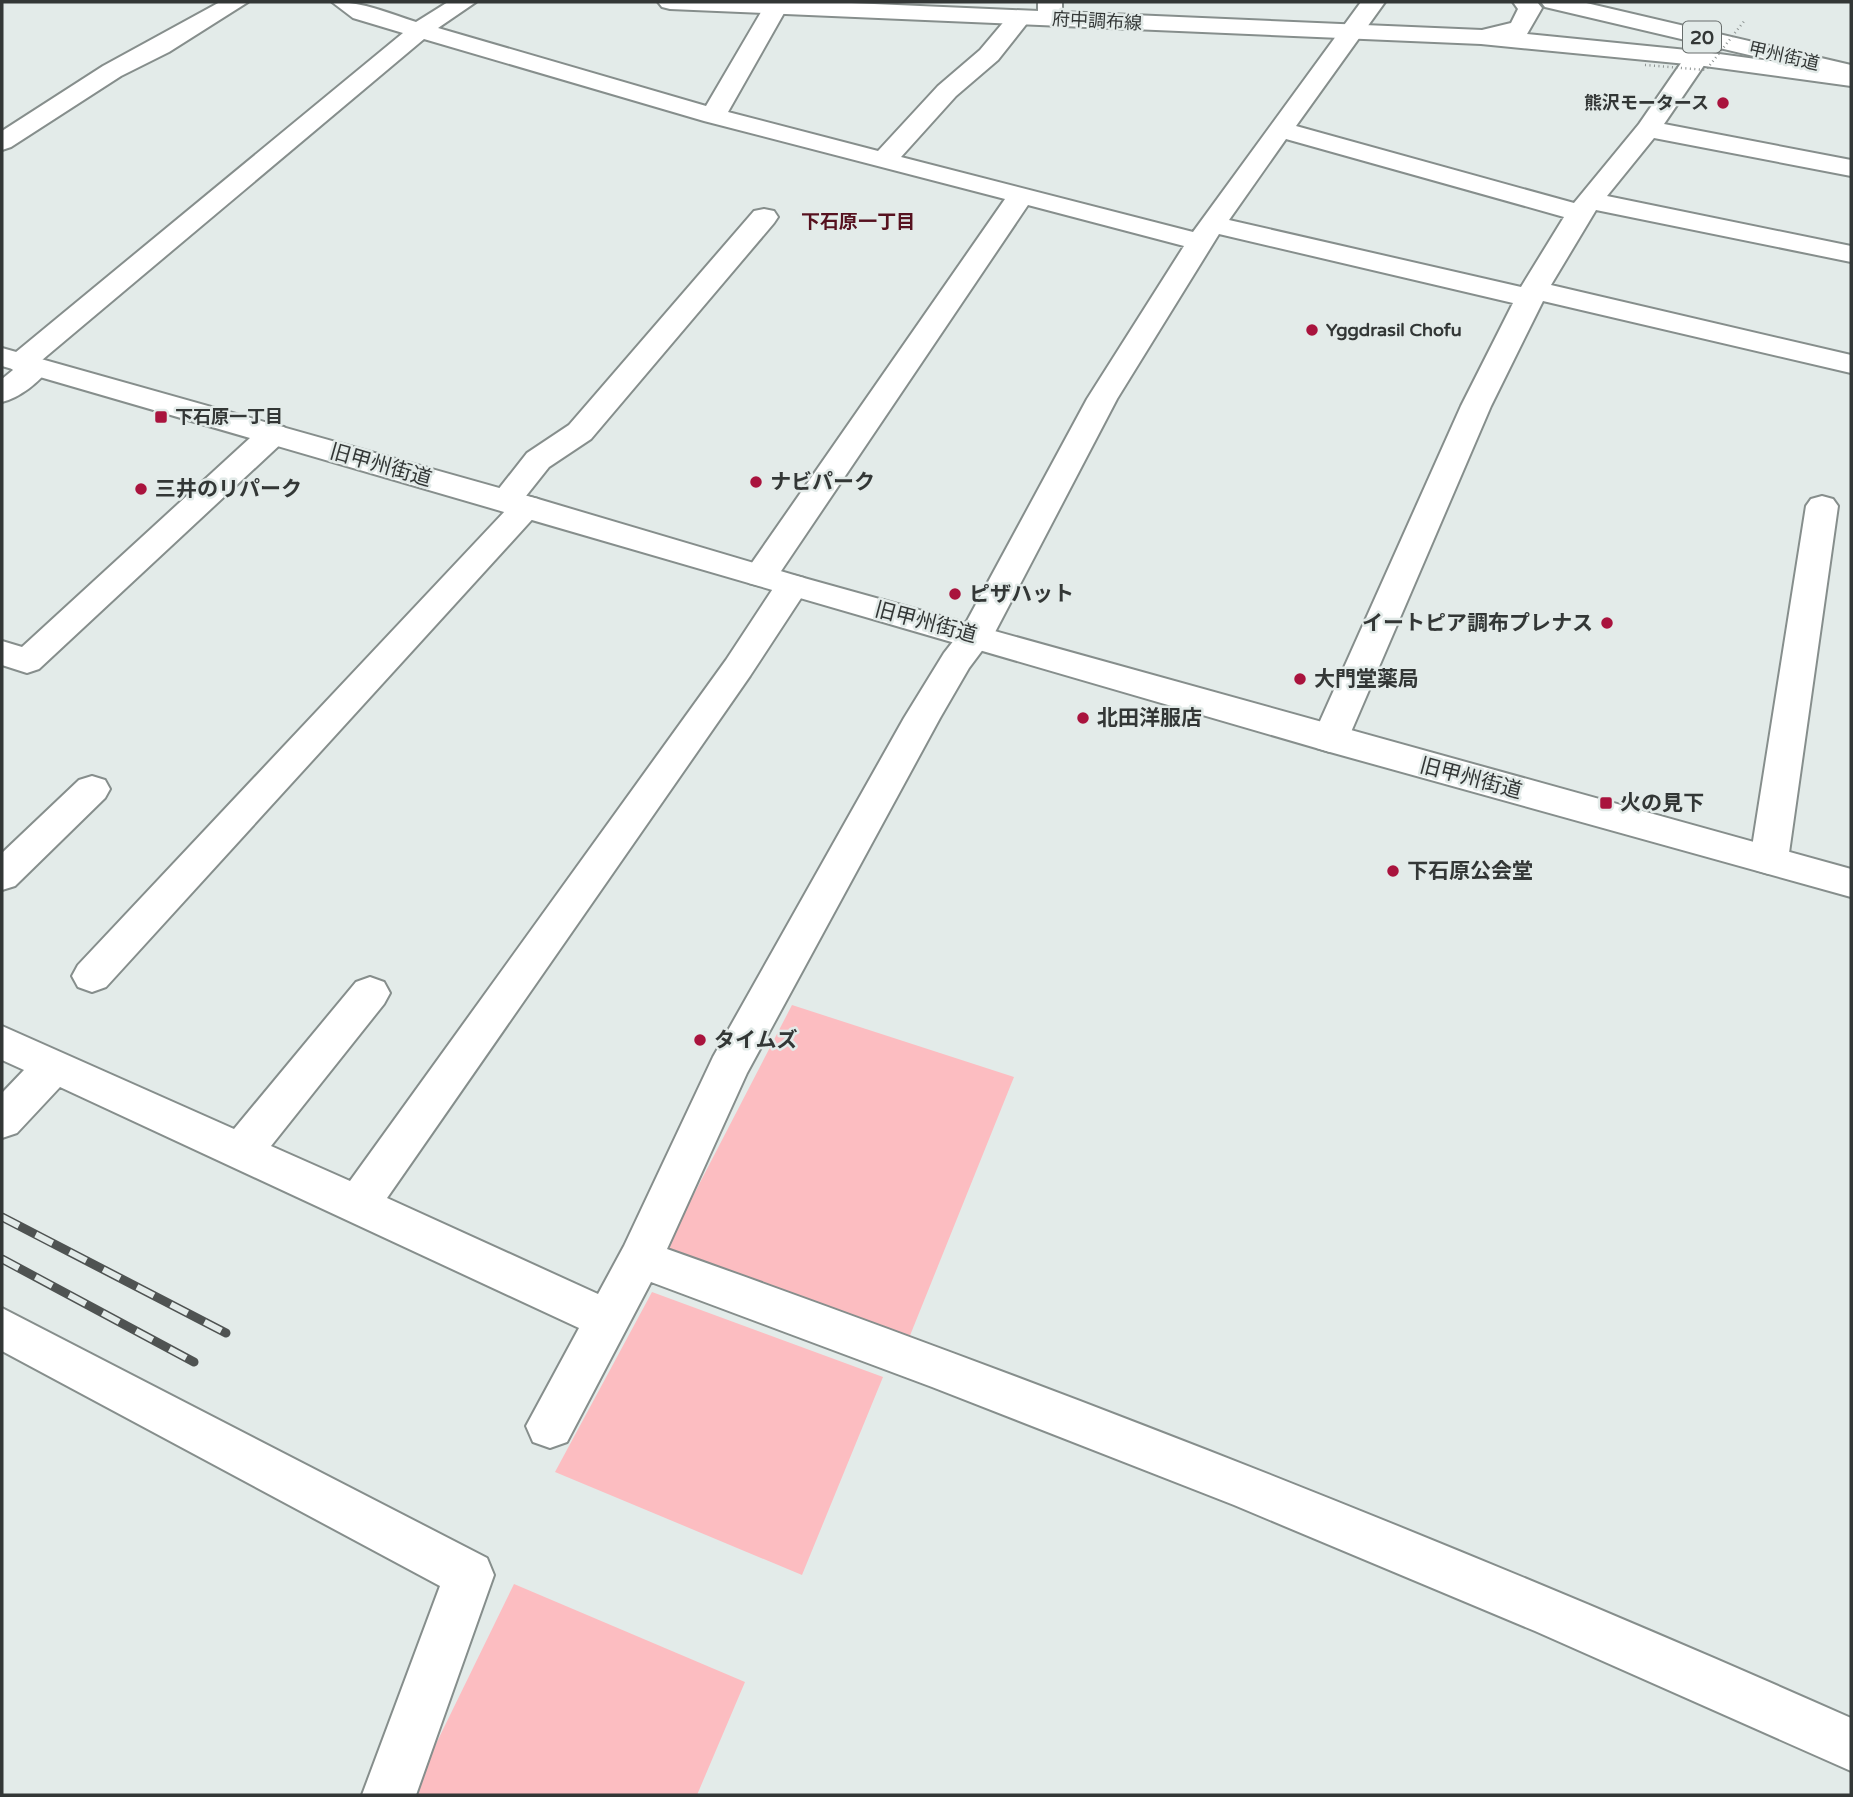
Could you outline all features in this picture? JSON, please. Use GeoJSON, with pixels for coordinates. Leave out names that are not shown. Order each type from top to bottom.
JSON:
{"type":"FeatureCollection","features":[{"type":"Feature","properties":{"kind":"main road"},"geometry":{"type":"LineString","coordinates":[[2,142],[112,71],[160,47],[236,2]]}},
{"type":"Feature","properties":{"kind":"main road"},"geometry":{"type":"LineString","coordinates":[[344,2],[361,13],[713,116],[1022,194],[1206,233],[1532,294],[1851,364]]}},
{"type":"Feature","properties":{"kind":"main road"},"geometry":{"type":"LineString","coordinates":[[2,393],[19,363],[421,30],[464,2]]}},
{"type":"Feature","properties":{"kind":"main road","name":"府中調布線"},"geometry":{"type":"LineString","coordinates":[[670,2],[1020,18],[1050,10],[1350,32],[1482,37]]}},
{"type":"Feature","properties":{"kind":"main road"},"geometry":{"type":"LineString","coordinates":[[550,1426],[640,1259],[728,1069],[922,718],[956,661],[976,636],[1102,399],[1206,233],[1373,2]]}},
{"type":"Feature","properties":{"kind":"main road"},"geometry":{"type":"LineString","coordinates":[[1482,37],[1511,34],[1525,25],[1530,8],[1525,2]]}},
{"type":"Feature","properties":{"kind":"main road","name":"甲州街道"},"geometry":{"type":"LineString","coordinates":[[1553,2],[1851,72]]}},
{"type":"Feature","properties":{"kind":"main road","name":"甲州街道"},"geometry":{"type":"LineString","coordinates":[[1626,2],[1851,50]]}},
{"type":"Feature","properties":{"kind":"main road"},"geometry":{"type":"LineString","coordinates":[[713,116],[776,6]]}},
{"type":"Feature","properties":{"kind":"main road"},"geometry":{"type":"LineString","coordinates":[[884,160],[947,91],[989,55],[1020,18]]}},
{"type":"Feature","properties":{"kind":"main road"},"geometry":{"type":"LineString","coordinates":[[1482,37],[1697,58],[1851,79]]}},
{"type":"Feature","properties":{"kind":"main road"},"geometry":{"type":"LineString","coordinates":[[1330,739],[1476,406],[1532,294],[1585,207],[1648,129],[1697,58]]}},
{"type":"Feature","properties":{"kind":"main road"},"geometry":{"type":"LineString","coordinates":[[1648,129],[1851,168]]}},
{"type":"Feature","properties":{"kind":"main road"},"geometry":{"type":"LineString","coordinates":[[1281,130],[1585,207],[1851,254]]}},
{"type":"Feature","properties":{"kind":"main road"},"geometry":{"type":"LineString","coordinates":[[358,1205],[738,668],[776,580],[1022,194]]}},
{"type":"Feature","properties":{"kind":"main road"},"geometry":{"type":"LineString","coordinates":[[92,976],[516,503],[538,460],[580,432],[764,217]]}},
{"type":"Feature","properties":{"kind":"main road","name":"旧甲州街道"},"geometry":{"type":"LineString","coordinates":[[19,363],[516,503],[1330,739],[1851,883]]}},
{"type":"Feature","properties":{"kind":"main road"},"geometry":{"type":"LineString","coordinates":[[2,652],[27,661],[273,434]]}},
{"type":"Feature","properties":{"kind":"main road"},"geometry":{"type":"LineString","coordinates":[[1769,860],[1822,506]]}},
{"type":"Feature","properties":{"kind":"main road"},"geometry":{"type":"LineString","coordinates":[[2,876],[92,789]]}},
{"type":"Feature","properties":{"kind":"main road"},"geometry":{"type":"LineString","coordinates":[[241,1152],[370,993]]}},
{"type":"Feature","properties":{"kind":"main road"},"geometry":{"type":"LineString","coordinates":[[2,1042],[608,1320]]}},
{"type":"Feature","properties":{"kind":"main road"},"geometry":{"type":"LineString","coordinates":[[2,1121],[54,1066]]}},
{"type":"Feature","properties":{"kind":"main road"},"geometry":{"type":"LineString","coordinates":[[640,1259],[918,1358],[1627,1642],[1851,1745]]}},
{"type":"Feature","properties":{"kind":"main road"},"geometry":{"type":"LineString","coordinates":[[2,1328],[469,1575],[389,1795]]}},
{"type":"Feature","properties":{"kind":"path"},"geometry":{"type":"LineString","coordinates":[[1645,65],[1706,70],[1745,19]]}},
{"type":"Feature","properties":{"kind":"shaded area"},"geometry":{"type":"Polygon","coordinates":[[[792,1005],[1014,1077],[909,1338],[665,1250],[792,1005]]]}},
{"type":"Feature","properties":{"kind":"shaded area"},"geometry":{"type":"Polygon","coordinates":[[[652,1292],[883,1377],[802,1575],[555,1472],[652,1292]]]}},
{"type":"Feature","properties":{"kind":"shaded area"},"geometry":{"type":"Polygon","coordinates":[[[514,1584],[745,1682],[697,1795],[411,1795],[514,1584]]]}},
{"type":"Feature","properties":{"kind":"railway"},"geometry":{"type":"LineString","coordinates":[[2,1217],[226,1333]]}},
{"type":"Feature","properties":{"kind":"railway"},"geometry":{"type":"LineString","coordinates":[[2,1259],[194,1362]]}},
{"type":"Feature","properties":{"kind":"place","name":"熊沢モータース"},"geometry":{"type":"Point","coordinates":[1723,103]}},
{"type":"Feature","properties":{"kind":"place","name":"Yggdrasil Chofu"},"geometry":{"type":"Point","coordinates":[1312,330]}},
{"type":"Feature","properties":{"kind":"place","name":"下石原一丁目"},"geometry":{"type":"Point","coordinates":[161,417]}},
{"type":"Feature","properties":{"kind":"place","name":"ナビパーク"},"geometry":{"type":"Point","coordinates":[756,482]}},
{"type":"Feature","properties":{"kind":"place","name":"三井のリパーク"},"geometry":{"type":"Point","coordinates":[141,489]}},
{"type":"Feature","properties":{"kind":"place","name":"ピザハット"},"geometry":{"type":"Point","coordinates":[955,594]}},
{"type":"Feature","properties":{"kind":"place","name":"イートピア調布プレナス"},"geometry":{"type":"Point","coordinates":[1607,623]}},
{"type":"Feature","properties":{"kind":"place","name":"大門堂薬局"},"geometry":{"type":"Point","coordinates":[1300,679]}},
{"type":"Feature","properties":{"kind":"place","name":"北田洋服店"},"geometry":{"type":"Point","coordinates":[1083,718]}},
{"type":"Feature","properties":{"kind":"place","name":"火の見下"},"geometry":{"type":"Point","coordinates":[1606,803]}},
{"type":"Feature","properties":{"kind":"place","name":"下石原公会堂"},"geometry":{"type":"Point","coordinates":[1393,871]}},
{"type":"Feature","properties":{"kind":"place","name":"タイムズ"},"geometry":{"type":"Point","coordinates":[700,1040]}},
{"type":"Feature","properties":{"kind":"district","name":"下石原一丁目"},"geometry":{"type":"Point","coordinates":[858,221]}}]}
